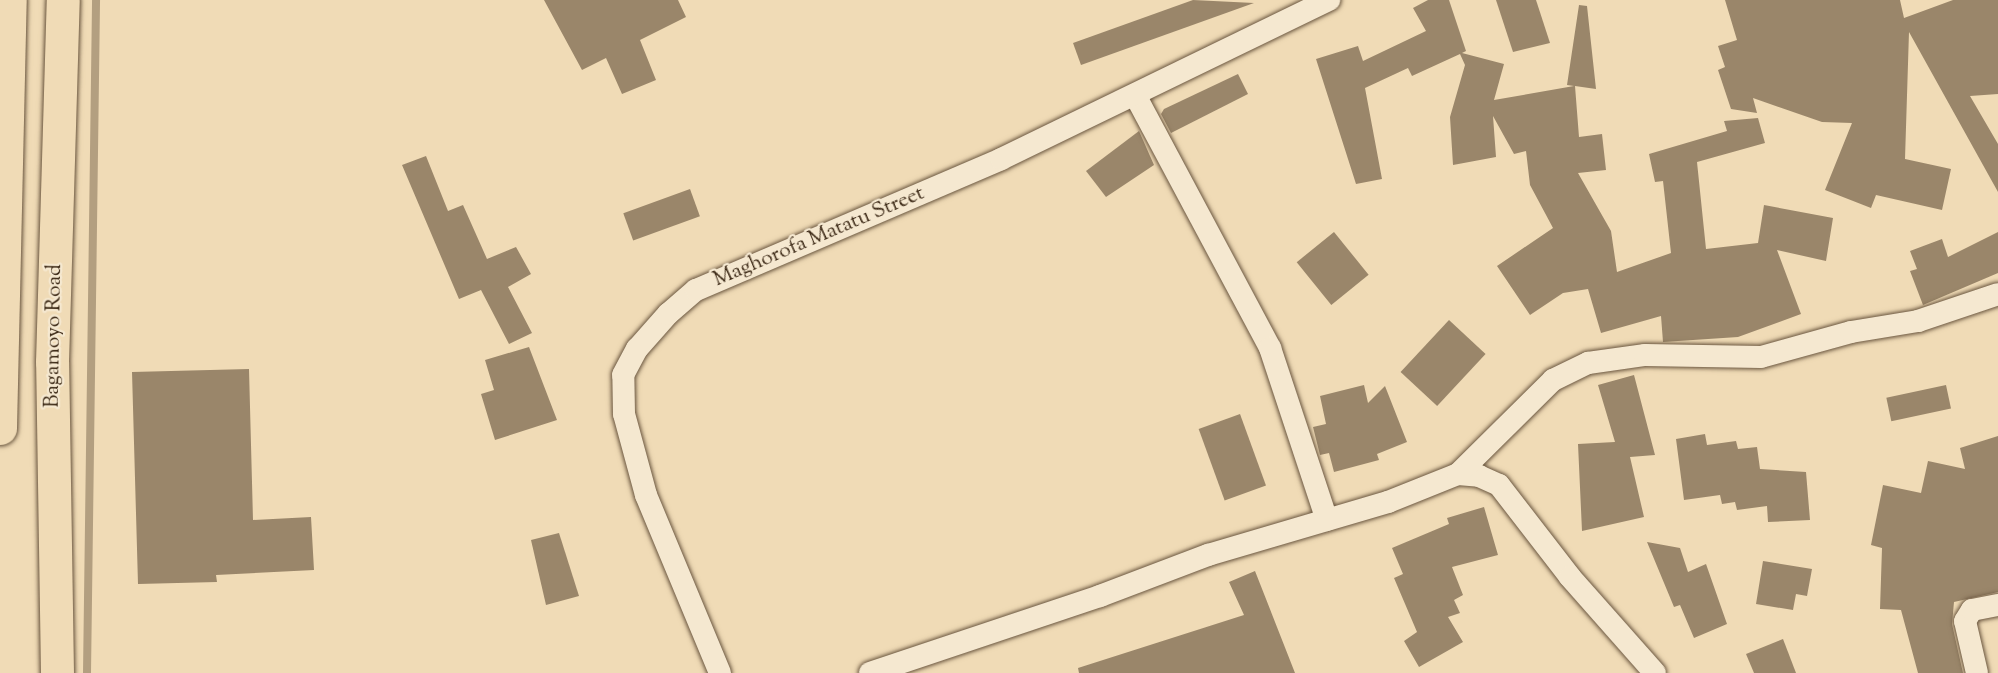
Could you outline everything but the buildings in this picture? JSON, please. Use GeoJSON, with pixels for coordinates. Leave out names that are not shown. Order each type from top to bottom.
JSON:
{"type":"FeatureCollection","features":[{"type":"Feature","properties":{"kind":"highway"},"geometry":{"type":"LineString","coordinates":[[0,428],[10,0]]}},
{"type":"Feature","properties":{"kind":"highway","name":"Bagamoyo Road"},"geometry":{"type":"LineString","coordinates":[[57,673],[52,362],[63,0]]}},
{"type":"Feature","properties":{"kind":"street","name":"Maghorofa Matatu Street"},"geometry":{"type":"LineString","coordinates":[[720,673],[646,495],[624,414],[623,375],[637,349],[696,290],[1001,159],[1329,0]]}},
{"type":"Feature","properties":{"kind":"street"},"geometry":{"type":"LineString","coordinates":[[1136,95],[1270,348],[1327,520]]}},
{"type":"Feature","properties":{"kind":"street"},"geometry":{"type":"LineString","coordinates":[[1458,474],[1553,380],[1587,363],[1645,355],[1761,357],[1851,332],[1918,321],[1998,294]]}},
{"type":"Feature","properties":{"kind":"street"},"geometry":{"type":"LineString","coordinates":[[870,673],[1100,597],[1208,555],[1327,520],[1458,474],[1479,476],[1499,485],[1570,577],[1655,673]]}},
{"type":"Feature","properties":{"kind":"street"},"geometry":{"type":"LineString","coordinates":[[1977,673],[1965,621],[1972,610],[1998,605]]}},
{"type":"Feature","properties":{"kind":"waterway"},"geometry":{"type":"LineString","coordinates":[[87,673],[96,0]]}}]}
